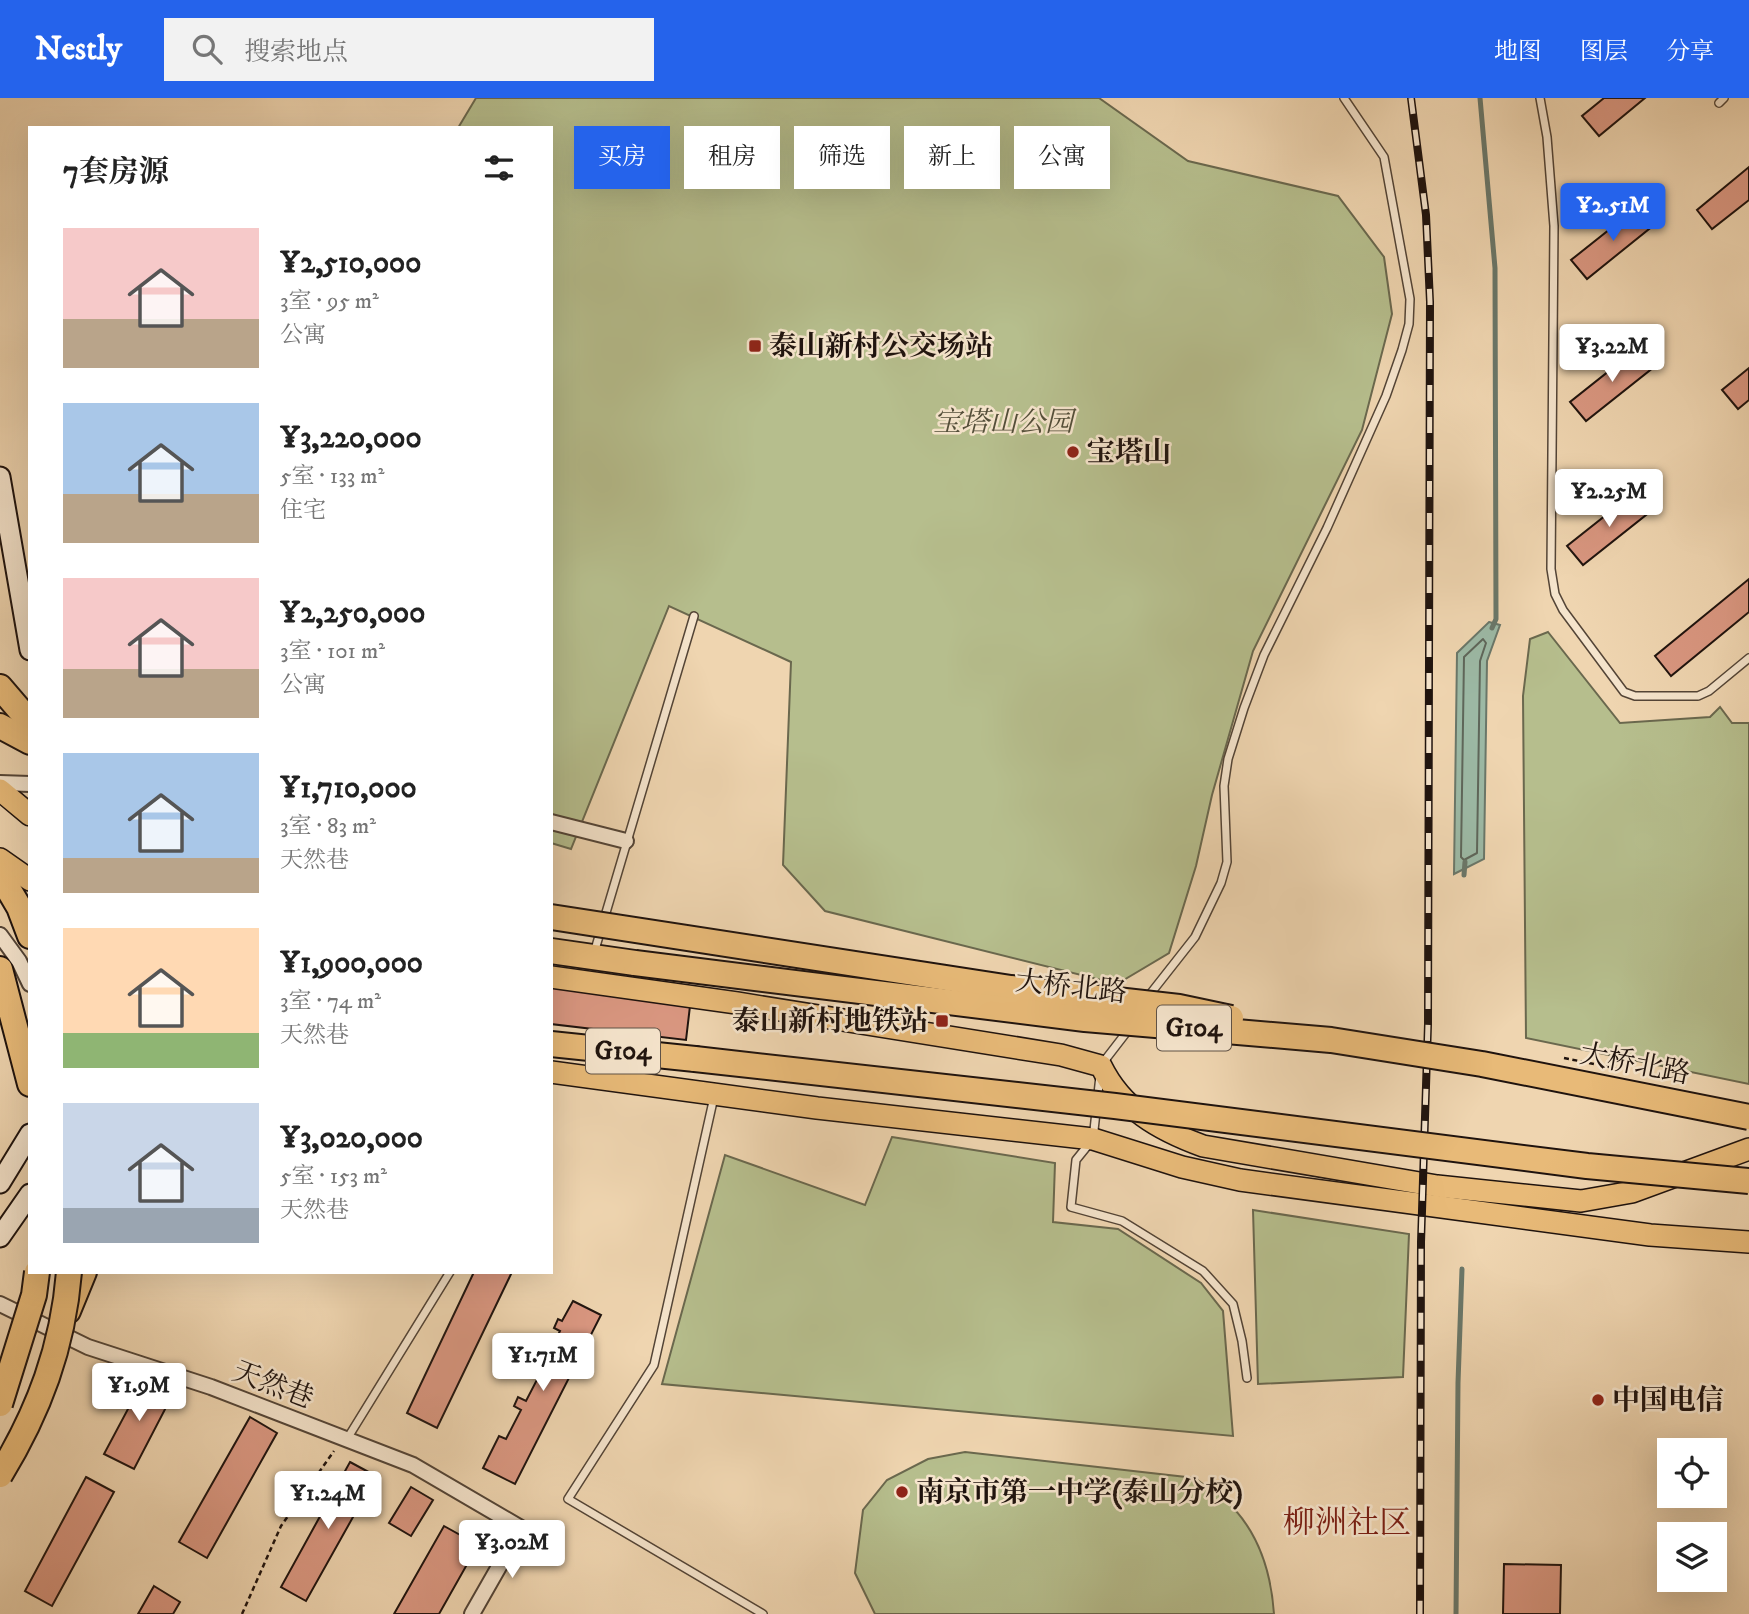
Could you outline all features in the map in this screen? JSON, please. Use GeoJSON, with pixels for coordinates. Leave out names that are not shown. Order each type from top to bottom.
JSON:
{"type":"FeatureCollection","features":[{"type":"Feature","properties":{"kind":"highway"},"geometry":{"type":"LineString","coordinates":[[0,687],[28,720]]}},
{"type":"Feature","properties":{"kind":"highway"},"geometry":{"type":"LineString","coordinates":[[0,726],[28,741]]}},
{"type":"Feature","properties":{"kind":"highway"},"geometry":{"type":"LineString","coordinates":[[0,861],[28,898]]}},
{"type":"Feature","properties":{"kind":"highway"},"geometry":{"type":"LineString","coordinates":[[0,875],[19,908],[28,931]]}},
{"type":"Feature","properties":{"kind":"highway"},"geometry":{"type":"LineString","coordinates":[[553,917],[1011,988],[1179,1007],[1331,1040]]}},
{"type":"Feature","properties":{"kind":"highway","name":"大桥北路"},"geometry":{"type":"LineString","coordinates":[[553,951],[1085,1019],[1331,1040],[1482,1064],[1749,1117]]}},
{"type":"Feature","properties":{"kind":"highway"},"geometry":{"type":"LineString","coordinates":[[0,970],[28,1076]]}},
{"type":"Feature","properties":{"kind":"highway","name":"G104"},"geometry":{"type":"LineString","coordinates":[[553,1044],[1115,1106],[1587,1166],[1749,1181]]}},
{"type":"Feature","properties":{"kind":"highway"},"geometry":{"type":"LineString","coordinates":[[0,1404],[34,1295],[37,1274]]}},
{"type":"Feature","properties":{"kind":"highway"},"geometry":{"type":"LineString","coordinates":[[65,1318],[69,1274]]}},
{"type":"Feature","properties":{"kind":"highway"},"geometry":{"type":"LineString","coordinates":[[0,1475],[37,1405],[65,1318],[83,1274]]}},
{"type":"Feature","properties":{"kind":"main road"},"geometry":{"type":"LineString","coordinates":[[0,790],[28,813]]}},
{"type":"Feature","properties":{"kind":"main road"},"geometry":{"type":"LineString","coordinates":[[0,861],[28,879]]}},
{"type":"Feature","properties":{"kind":"main road"},"geometry":{"type":"LineString","coordinates":[[553,977],[1018,1047],[1101,1066],[1112,1090],[1126,1104],[1167,1133],[1203,1146],[1437,1186],[1581,1201],[1612,1197],[1749,1149]]}},
{"type":"Feature","properties":{"kind":"main road"},"geometry":{"type":"LineString","coordinates":[[553,1076],[1093,1139],[1182,1167],[1240,1180],[1650,1236],[1749,1242]]}},
{"type":"Feature","properties":{"kind":"street"},"geometry":{"type":"LineString","coordinates":[[0,477],[28,629]]}},
{"type":"Feature","properties":{"kind":"street"},"geometry":{"type":"LineString","coordinates":[[0,783],[28,784]]}},
{"type":"Feature","properties":{"kind":"street"},"geometry":{"type":"LineString","coordinates":[[553,823],[626,841]]}},
{"type":"Feature","properties":{"kind":"street"},"geometry":{"type":"LineString","coordinates":[[0,935],[19,961],[28,980]]}},
{"type":"Feature","properties":{"kind":"street"},"geometry":{"type":"LineString","coordinates":[[0,1183],[28,1137]]}},
{"type":"Feature","properties":{"kind":"street"},"geometry":{"type":"LineString","coordinates":[[0,1237],[28,1198]]}},
{"type":"Feature","properties":{"kind":"street","name":"天然巷"},"geometry":{"type":"LineString","coordinates":[[0,1304],[88,1347],[211,1387],[413,1465],[522,1528],[472,1614]]}},
{"type":"Feature","properties":{"kind":"lane"},"geometry":{"type":"LineString","coordinates":[[1142,1007],[1195,937],[1221,883],[1227,862],[1224,786],[1228,759],[1244,708],[1264,655],[1327,527],[1386,396],[1409,324],[1410,299],[1384,157],[1344,98]]}},
{"type":"Feature","properties":{"kind":"lane"},"geometry":{"type":"LineString","coordinates":[[1540,98],[1548,136],[1554,226],[1551,569],[1555,594],[1563,610],[1609,676],[1624,692],[1635,696],[1698,696],[1709,691],[1749,658]]}},
{"type":"Feature","properties":{"kind":"lane"},"geometry":{"type":"LineString","coordinates":[[592,957],[694,616]]}},
{"type":"Feature","properties":{"kind":"lane"},"geometry":{"type":"LineString","coordinates":[[1137,1018],[1101,1066],[1093,1139],[1076,1160],[1071,1207],[1122,1221],[1203,1271],[1233,1304],[1247,1378]]}},
{"type":"Feature","properties":{"kind":"lane"},"geometry":{"type":"LineString","coordinates":[[715,1094],[654,1365],[568,1499],[763,1614]]}},
{"type":"Feature","properties":{"kind":"lane"},"geometry":{"type":"LineString","coordinates":[[347,1439],[449,1274]]}},
{"type":"Feature","properties":{"kind":"path"},"geometry":{"type":"LineString","coordinates":[[242,1614],[281,1526],[327,1458],[347,1439]]}},
{"type":"Feature","properties":{"kind":"green space","name":"宝塔山公园"},"geometry":{"type":"Polygon","coordinates":[[[476,98],[1099,98],[1188,161],[1338,196],[1384,257],[1392,314],[1362,430],[1253,651],[1212,795],[1196,866],[1169,953],[1117,984],[825,911],[783,865],[791,662],[669,606],[571,849],[553,844],[553,126],[459,126],[476,98]]]}},
{"type":"Feature","properties":{"kind":"green space"},"geometry":{"type":"Polygon","coordinates":[[[1548,632],[1620,723],[1710,717],[1720,707],[1732,723],[1749,723],[1749,1084],[1526,1038],[1523,696],[1530,639],[1548,632]]]}},
{"type":"Feature","properties":{"kind":"green space"},"geometry":{"type":"Polygon","coordinates":[[[892,1137],[1055,1163],[1053,1222],[1118,1229],[1201,1283],[1223,1311],[1233,1436],[662,1384],[725,1155],[865,1205],[892,1137]]]}},
{"type":"Feature","properties":{"kind":"green space"},"geometry":{"type":"Polygon","coordinates":[[[1253,1210],[1409,1234],[1403,1377],[1258,1384],[1253,1210]]]}},
{"type":"Feature","properties":{"kind":"green space"},"geometry":{"type":"Polygon","coordinates":[[[965,1452],[1195,1478],[1234,1509],[1253,1536],[1270,1581],[1274,1614],[875,1614],[855,1573],[863,1510],[887,1480],[928,1459],[965,1452]]]}},
{"type":"Feature","properties":{"kind":"water"},"geometry":{"type":"Polygon","coordinates":[[[1489,622],[1500,625],[1487,661],[1484,859],[1454,874],[1457,653],[1489,622]]]}},
{"type":"Feature","properties":{"kind":"building"},"geometry":{"type":"Polygon","coordinates":[[[1604,98],[1645,98],[1599,136],[1582,116],[1604,98]]]}},
{"type":"Feature","properties":{"kind":"building"},"geometry":{"type":"Polygon","coordinates":[[[1749,167],[1749,200],[1712,229],[1697,210],[1749,167]]]}},
{"type":"Feature","properties":{"kind":"building"},"geometry":{"type":"Polygon","coordinates":[[[1639,206],[1654,225],[1587,279],[1571,260],[1639,206]]]}},
{"type":"Feature","properties":{"kind":"building"},"geometry":{"type":"Polygon","coordinates":[[[1638,348],[1654,367],[1586,421],[1570,402],[1638,348]]]}},
{"type":"Feature","properties":{"kind":"building"},"geometry":{"type":"Polygon","coordinates":[[[1749,368],[1749,400],[1738,409],[1722,390],[1749,368]]]}},
{"type":"Feature","properties":{"kind":"building"},"geometry":{"type":"Polygon","coordinates":[[[1635,492],[1651,511],[1583,565],[1567,546],[1635,492]]]}},
{"type":"Feature","properties":{"kind":"building"},"geometry":{"type":"Polygon","coordinates":[[[1749,579],[1749,612],[1671,676],[1655,656],[1749,579]]]}},
{"type":"Feature","properties":{"kind":"building"},"geometry":{"type":"Polygon","coordinates":[[[553,972],[692,989],[686,1040],[553,1024],[553,972]]]}},
{"type":"Feature","properties":{"kind":"building"},"geometry":{"type":"Polygon","coordinates":[[[473,1274],[511,1274],[437,1428],[407,1413],[473,1274]]]}},
{"type":"Feature","properties":{"kind":"building"},"geometry":{"type":"Polygon","coordinates":[[[573,1301],[601,1315],[515,1484],[483,1468],[499,1436],[506,1439],[521,1410],[514,1406],[518,1397],[526,1401],[541,1372],[533,1368],[538,1358],[545,1361],[560,1331],[554,1328],[558,1319],[562,1321],[573,1301]]]}},
{"type":"Feature","properties":{"kind":"building"},"geometry":{"type":"Polygon","coordinates":[[[145,1377],[174,1392],[134,1469],[104,1454],[145,1377]]]}},
{"type":"Feature","properties":{"kind":"building"},"geometry":{"type":"Polygon","coordinates":[[[250,1417],[277,1433],[207,1558],[179,1542],[250,1417]]]}},
{"type":"Feature","properties":{"kind":"building"},"geometry":{"type":"Polygon","coordinates":[[[350,1462],[376,1476],[306,1601],[281,1587],[350,1462]]]}},
{"type":"Feature","properties":{"kind":"building"},"geometry":{"type":"Polygon","coordinates":[[[86,1477],[114,1492],[52,1606],[25,1591],[86,1477]]]}},
{"type":"Feature","properties":{"kind":"building"},"geometry":{"type":"Polygon","coordinates":[[[411,1487],[433,1500],[411,1536],[389,1523],[411,1487]]]}},
{"type":"Feature","properties":{"kind":"building"},"geometry":{"type":"Polygon","coordinates":[[[444,1526],[478,1545],[439,1614],[394,1614],[444,1526]]]}},
{"type":"Feature","properties":{"kind":"building"},"geometry":{"type":"Polygon","coordinates":[[[1504,1564],[1561,1565],[1560,1614],[1503,1614],[1504,1564]]]}},
{"type":"Feature","properties":{"kind":"building"},"geometry":{"type":"Polygon","coordinates":[[[154,1586],[180,1602],[173,1614],[138,1614],[154,1586]]]}},
{"type":"Feature","properties":{"kind":"waterway"},"geometry":{"type":"LineString","coordinates":[[1480,98],[1495,268],[1496,619],[1492,628]]}},
{"type":"Feature","properties":{"kind":"waterway"},"geometry":{"type":"LineString","coordinates":[[1464,875],[1465,862]]}},
{"type":"Feature","properties":{"kind":"waterway"},"geometry":{"type":"LineString","coordinates":[[1456,1614],[1462,1269]]}},
{"type":"Feature","properties":{"kind":"railway"},"geometry":{"type":"LineString","coordinates":[[1411,98],[1426,215],[1430,302],[1428,1024],[1421,1242],[1420,1614]]}},
{"type":"Feature","properties":{"kind":"place","name":"泰山新村公交场站"},"geometry":{"type":"Point","coordinates":[755,346]}},
{"type":"Feature","properties":{"kind":"place","name":"宝塔山"},"geometry":{"type":"Point","coordinates":[1073,452]}},
{"type":"Feature","properties":{"kind":"place","name":"泰山新村地铁站"},"geometry":{"type":"Point","coordinates":[942,1021]}},
{"type":"Feature","properties":{"kind":"place","name":"中国电信"},"geometry":{"type":"Point","coordinates":[1598,1400]}},
{"type":"Feature","properties":{"kind":"place","name":"南京市第一中学(泰山分校)"},"geometry":{"type":"Point","coordinates":[902,1492]}},
{"type":"Feature","properties":{"kind":"district","name":"柳洲社区"},"geometry":{"type":"Point","coordinates":[1347,1524]}}]}
